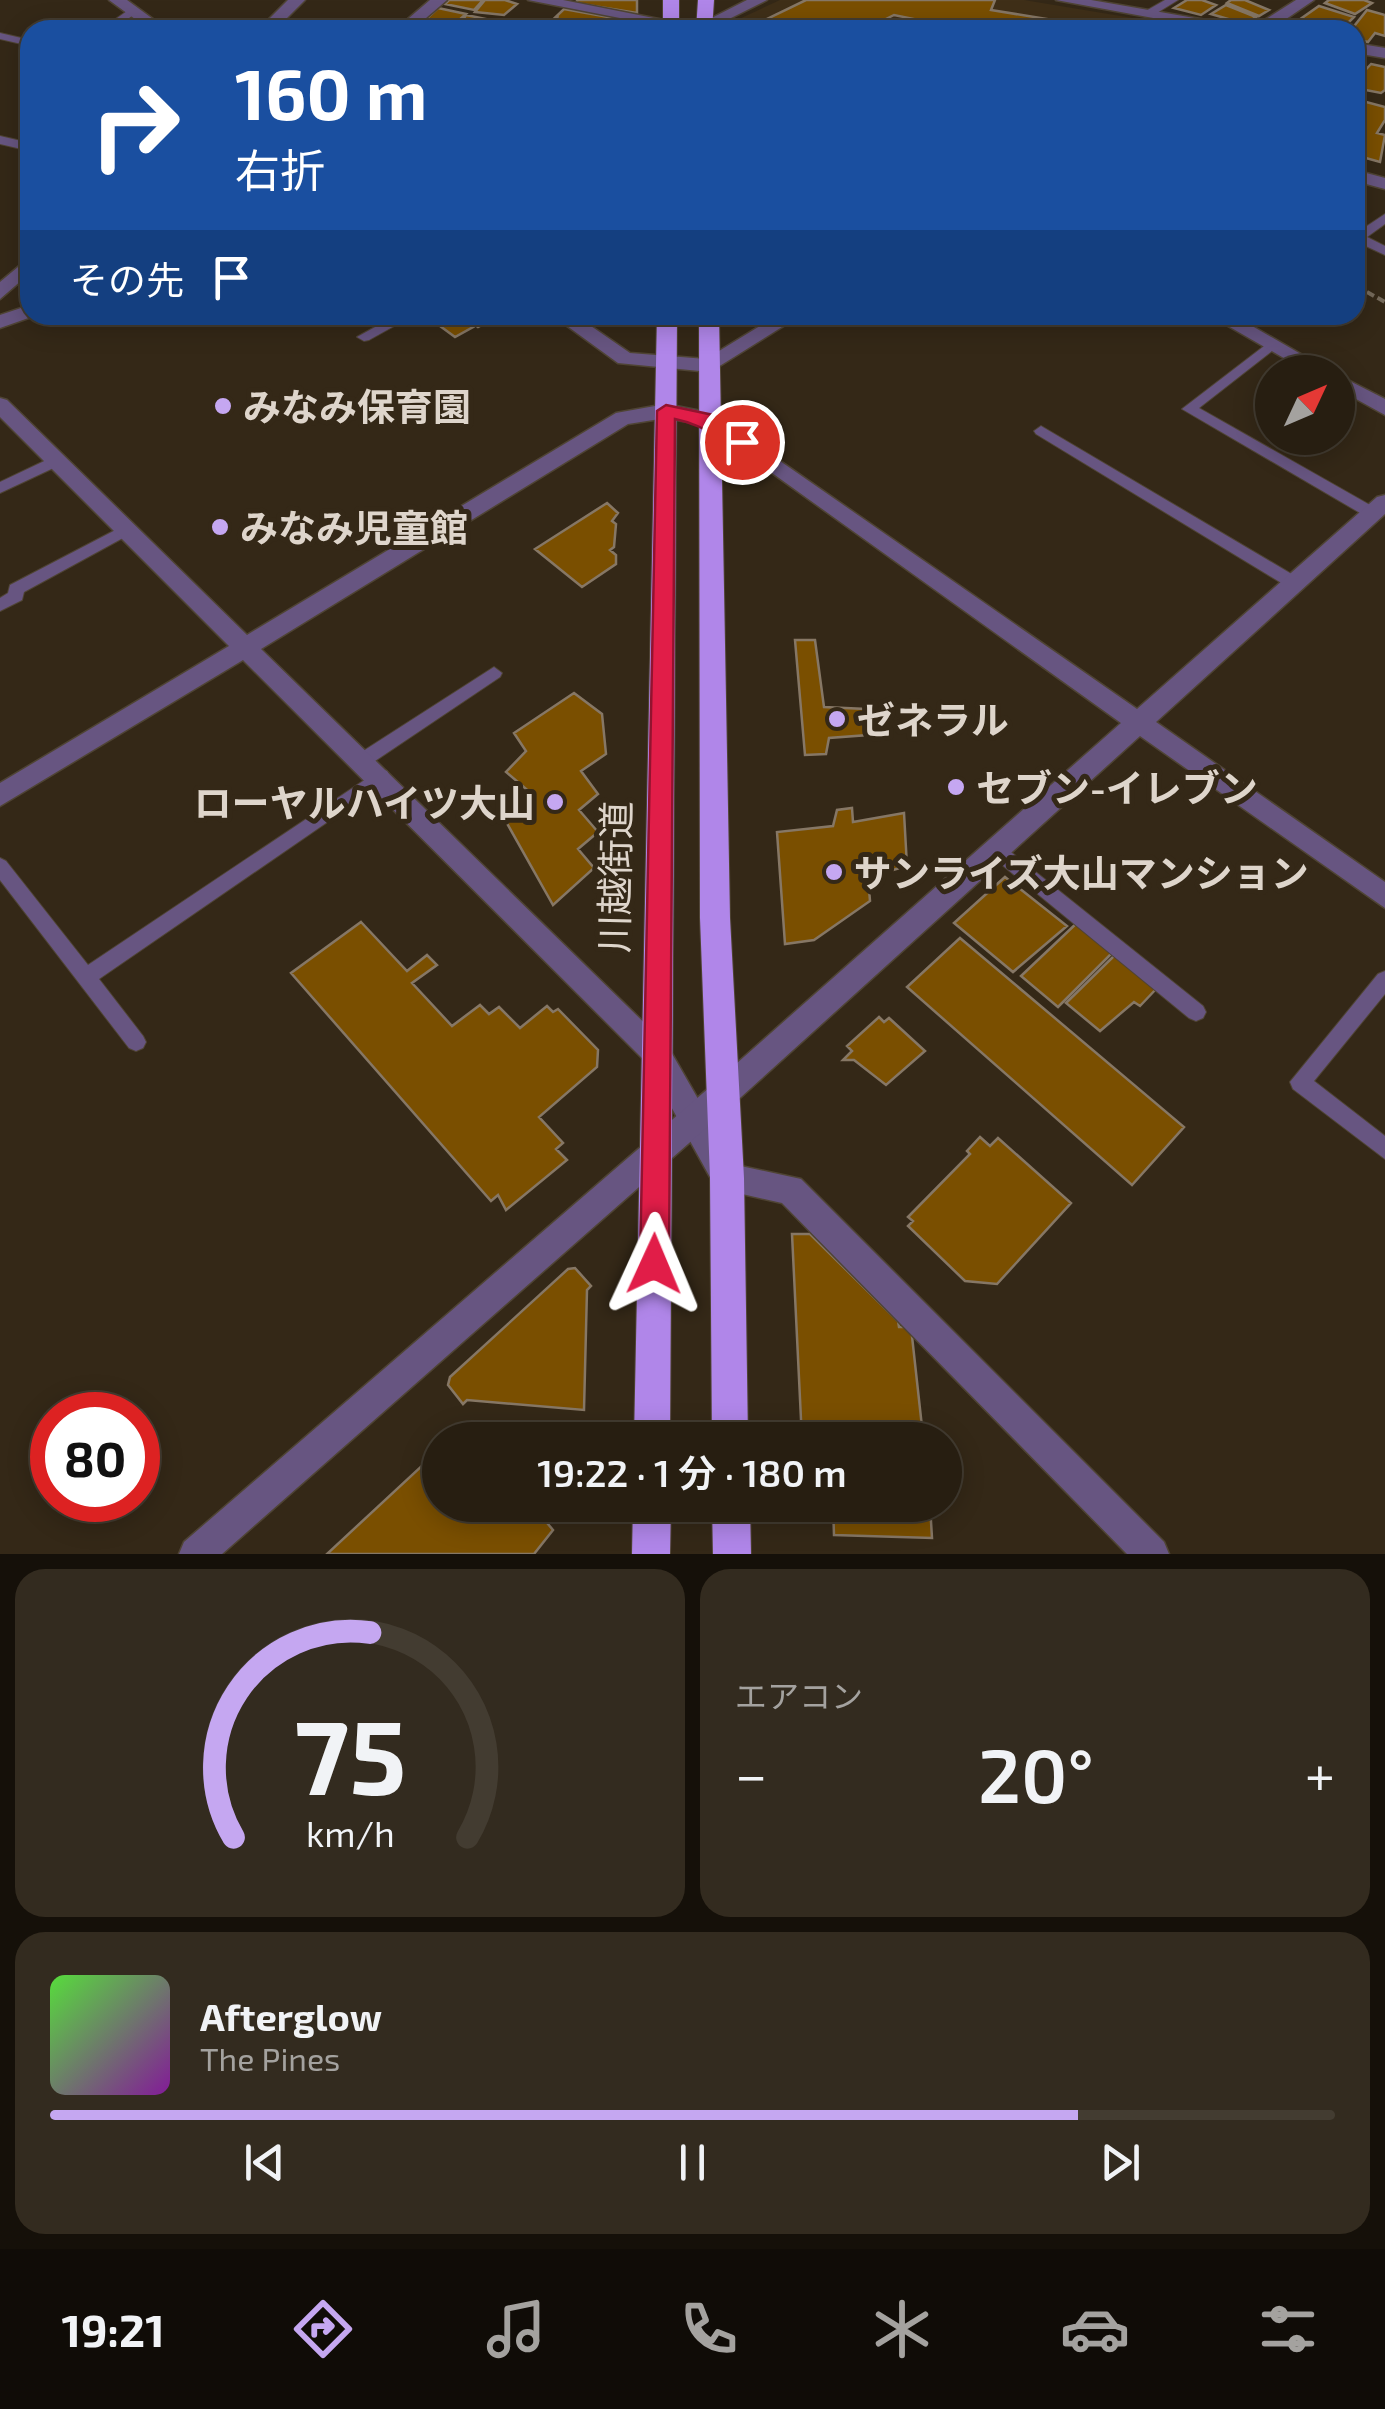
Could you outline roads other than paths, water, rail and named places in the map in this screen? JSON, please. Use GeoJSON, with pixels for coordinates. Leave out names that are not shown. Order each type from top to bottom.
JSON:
{"type":"FeatureCollection","features":[{"type":"Feature","properties":{"kind":"highway","name":"川越街道"},"geometry":{"type":"LineString","coordinates":[[652,1422],[667,325]]}},
{"type":"Feature","properties":{"kind":"highway"},"geometry":{"type":"LineString","coordinates":[[709,325],[720,1097],[727,1178],[730,1422]]}},
{"type":"Feature","properties":{"kind":"highway"},"geometry":{"type":"LineString","coordinates":[[651,1554],[652,1522]]}},
{"type":"Feature","properties":{"kind":"highway"},"geometry":{"type":"LineString","coordinates":[[731,1522],[732,1554]]}},
{"type":"Feature","properties":{"kind":"street"},"geometry":{"type":"LineString","coordinates":[[118,0],[146,20]]}},
{"type":"Feature","properties":{"kind":"street"},"geometry":{"type":"LineString","coordinates":[[134,12],[151,0]]}},
{"type":"Feature","properties":{"kind":"street"},"geometry":{"type":"LineString","coordinates":[[277,20],[297,0]]}},
{"type":"Feature","properties":{"kind":"street"},"geometry":{"type":"LineString","coordinates":[[415,20],[438,0]]}},
{"type":"Feature","properties":{"kind":"street"},"geometry":{"type":"LineString","coordinates":[[536,0],[640,20]]}},
{"type":"Feature","properties":{"kind":"street"},"geometry":{"type":"LineString","coordinates":[[720,20],[759,0]]}},
{"type":"Feature","properties":{"kind":"street"},"geometry":{"type":"LineString","coordinates":[[1064,0],[1185,20]]}},
{"type":"Feature","properties":{"kind":"street"},"geometry":{"type":"LineString","coordinates":[[1275,20],[1306,0]]}},
{"type":"Feature","properties":{"kind":"street"},"geometry":{"type":"LineString","coordinates":[[0,292],[20,273]]}},
{"type":"Feature","properties":{"kind":"street"},"geometry":{"type":"LineString","coordinates":[[576,325],[625,359],[710,366],[776,325]]}},
{"type":"Feature","properties":{"kind":"street"},"geometry":{"type":"LineString","coordinates":[[1237,325],[1292,355]]}},
{"type":"Feature","properties":{"kind":"street"},"geometry":{"type":"LineString","coordinates":[[1355,391],[1385,408]]}},
{"type":"Feature","properties":{"kind":"street"},"geometry":{"type":"LineString","coordinates":[[0,405],[372,768],[657,1054],[727,1178],[790,1190],[1152,1554]]}},
{"type":"Feature","properties":{"kind":"street"},"geometry":{"type":"LineString","coordinates":[[0,796],[622,418],[666,411],[712,420],[1385,897]]}},
{"type":"Feature","properties":{"kind":"street"},"geometry":{"type":"LineString","coordinates":[[196,1554],[720,1097],[1378,508]]}},
{"type":"Feature","properties":{"kind":"lane"},"geometry":{"type":"LineString","coordinates":[[1148,14],[1170,0]]}},
{"type":"Feature","properties":{"kind":"lane"},"geometry":{"type":"LineString","coordinates":[[122,20],[134,12]]}},
{"type":"Feature","properties":{"kind":"lane"},"geometry":{"type":"LineString","coordinates":[[364,337],[387,325]]}},
{"type":"Feature","properties":{"kind":"lane"},"geometry":{"type":"LineString","coordinates":[[1272,344],[1189,409],[1378,508]]}},
{"type":"Feature","properties":{"kind":"lane"},"geometry":{"type":"LineString","coordinates":[[1040,431],[1294,583]]}},
{"type":"Feature","properties":{"kind":"lane"},"geometry":{"type":"LineString","coordinates":[[0,488],[57,460]]}},
{"type":"Feature","properties":{"kind":"lane"},"geometry":{"type":"LineString","coordinates":[[0,606],[16,596],[16,589],[127,529]]}},
{"type":"Feature","properties":{"kind":"lane"},"geometry":{"type":"LineString","coordinates":[[86,978],[372,768],[494,673]]}},
{"type":"Feature","properties":{"kind":"lane"},"geometry":{"type":"LineString","coordinates":[[996,850],[1196,1012]]}},
{"type":"Feature","properties":{"kind":"lane"},"geometry":{"type":"LineString","coordinates":[[0,866],[136,1042]]}},
{"type":"Feature","properties":{"kind":"lane"},"geometry":{"type":"LineString","coordinates":[[1385,980],[1300,1082],[1385,1149]]}},
{"type":"Feature","properties":{"kind":"place","name":"みなみ保育園"},"geometry":{"type":"Point","coordinates":[223,406]}},
{"type":"Feature","properties":{"kind":"place","name":"みなみ児童館"},"geometry":{"type":"Point","coordinates":[220,527]}},
{"type":"Feature","properties":{"kind":"place","name":"ゼネラル"},"geometry":{"type":"Point","coordinates":[837,719]}},
{"type":"Feature","properties":{"kind":"place","name":"セブン-イレブン"},"geometry":{"type":"Point","coordinates":[956,787]}},
{"type":"Feature","properties":{"kind":"place","name":"ローヤルハイツ大山"},"geometry":{"type":"Point","coordinates":[555,802]}},
{"type":"Feature","properties":{"kind":"place","name":"サンライズ大山マンション"},"geometry":{"type":"Point","coordinates":[834,872]}}]}
